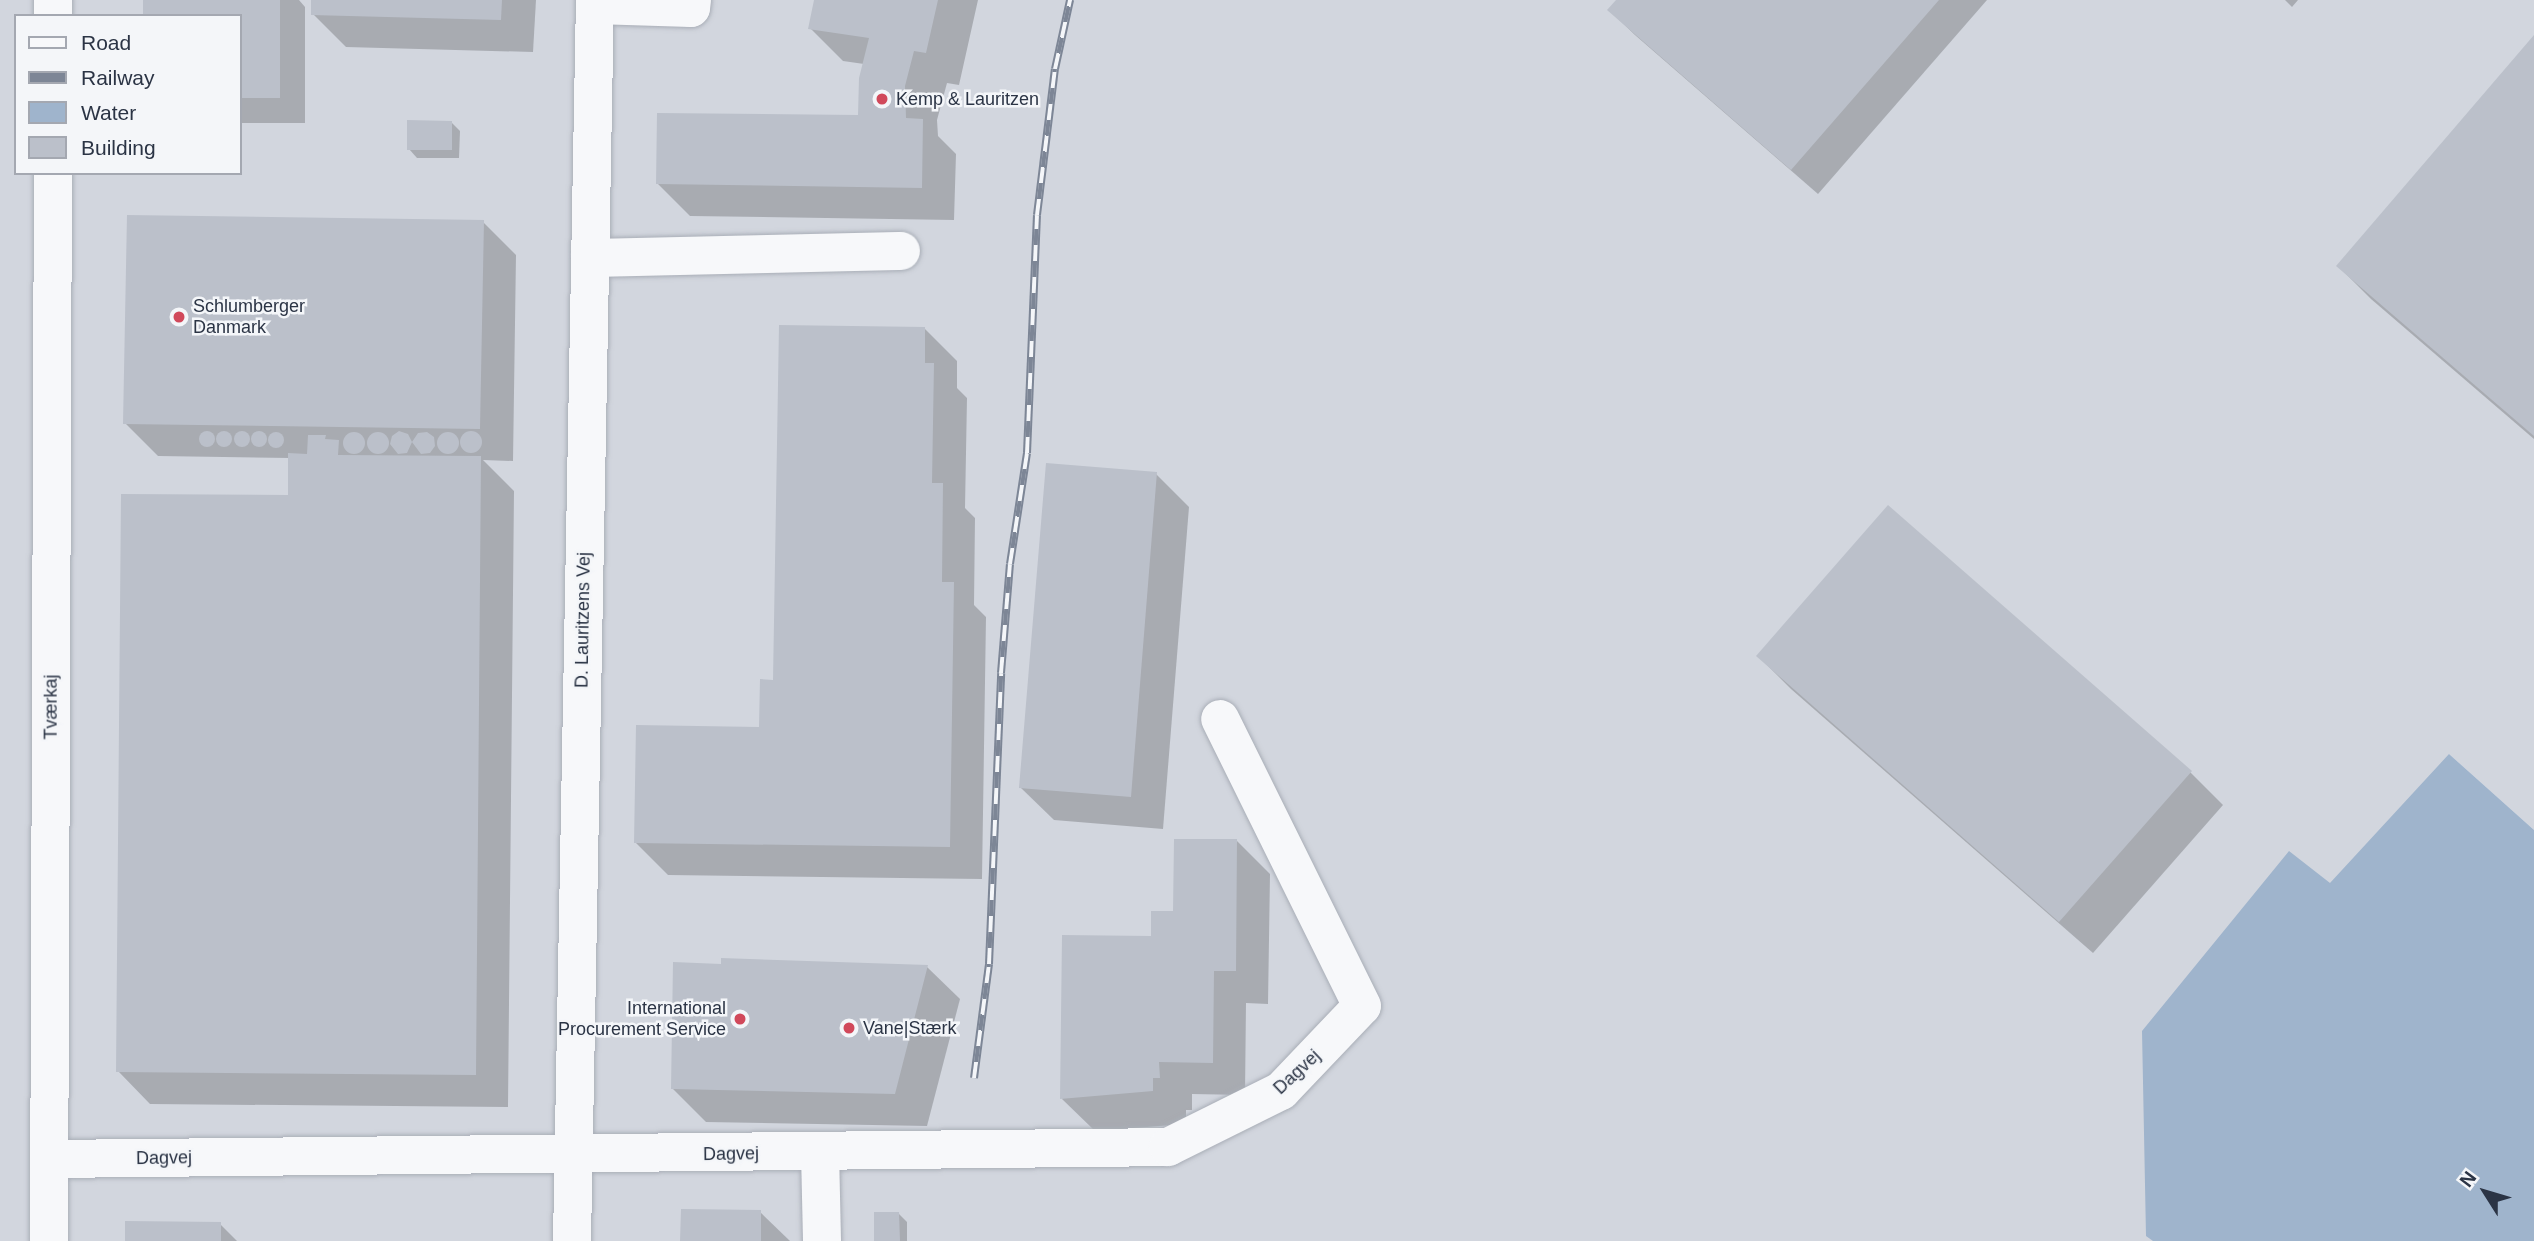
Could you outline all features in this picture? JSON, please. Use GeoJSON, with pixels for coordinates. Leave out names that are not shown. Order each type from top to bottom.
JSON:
{"type":"FeatureCollection","features":[{"type":"Feature","properties":{"kind":"street"},"geometry":{"type":"LineString","coordinates":[[595,2],[691,8],[692,0]]}},
{"type":"Feature","properties":{"kind":"street","name":"D. Lauritzens Vej"},"geometry":{"type":"LineString","coordinates":[[572,1241],[595,2]]}},
{"type":"Feature","properties":{"kind":"street","name":"Tværkaj"},"geometry":{"type":"LineString","coordinates":[[49,1241],[53,175]]}},
{"type":"Feature","properties":{"kind":"street"},"geometry":{"type":"LineString","coordinates":[[590,258],[901,251]]}},
{"type":"Feature","properties":{"kind":"street","name":"Dagvej"},"geometry":{"type":"LineString","coordinates":[[49,1159],[574,1156],[1168,1147],[1281,1091],[1362,1006],[1220,719]]}},
{"type":"Feature","properties":{"kind":"street"},"geometry":{"type":"LineString","coordinates":[[820,1152],[822,1241]]}},
{"type":"Feature","properties":{"kind":"shaded area"},"geometry":{"type":"Polygon","coordinates":[[[0,0],[2534,0],[2534,830],[2449,754],[2534,1241],[0,1241],[0,0]]]}},
{"type":"Feature","properties":{"kind":"water"},"geometry":{"type":"Polygon","coordinates":[[[2449,754],[2534,830],[2534,1241],[2153,1241],[2146,1236],[2142,1031],[2289,851],[2330,883],[2449,754]]]}},
{"type":"Feature","properties":{"kind":"building"},"geometry":{"type":"Polygon","coordinates":[[[143,0],[280,0],[280,98],[242,98],[242,14],[143,14],[143,0]]]}},
{"type":"Feature","properties":{"kind":"building"},"geometry":{"type":"Polygon","coordinates":[[[311,0],[502,0],[501,20],[311,15],[311,0]]]}},
{"type":"Feature","properties":{"kind":"building","name":"Kemp & Lauritzen"},"geometry":{"type":"Polygon","coordinates":[[[814,0],[938,0],[926,53],[914,51],[905,86],[906,118],[923,119],[922,188],[656,184],[657,113],[858,115],[859,78],[869,38],[808,29],[814,0]]]}},
{"type":"Feature","properties":{"kind":"building"},"geometry":{"type":"Polygon","coordinates":[[[1616,0],[1939,0],[1791,170],[1607,10],[1616,0]]]}},
{"type":"Feature","properties":{"kind":"building"},"geometry":{"type":"Polygon","coordinates":[[[2534,35],[2534,436],[2336,266],[2534,35]]]}},
{"type":"Feature","properties":{"kind":"building"},"geometry":{"type":"Polygon","coordinates":[[[407,120],[452,121],[452,150],[407,150],[407,120]]]}},
{"type":"Feature","properties":{"kind":"building"},"geometry":{"type":"Polygon","coordinates":[[[127,215],[484,220],[480,429],[123,424],[127,215]]]}},
{"type":"Feature","properties":{"kind":"building"},"geometry":{"type":"Polygon","coordinates":[[[779,325],[925,327],[925,363],[934,363],[932,483],[943,483],[942,582],[954,582],[950,847],[634,843],[636,725],[759,727],[760,679],[773,680],[779,325]]]}},
{"type":"Feature","properties":{"kind":"building"},"geometry":{"type":"Polygon","coordinates":[[[207,431],[213,433],[213,445],[207,447],[201,445],[199,439],[201,433],[207,431]]]}},
{"type":"Feature","properties":{"kind":"building"},"geometry":{"type":"Polygon","coordinates":[[[224,431],[230,433],[230,445],[224,447],[218,445],[216,439],[218,433],[224,431]]]}},
{"type":"Feature","properties":{"kind":"building"},"geometry":{"type":"Polygon","coordinates":[[[242,431],[248,433],[248,445],[242,447],[236,445],[234,439],[236,433],[242,431]]]}},
{"type":"Feature","properties":{"kind":"building"},"geometry":{"type":"Polygon","coordinates":[[[259,431],[265,433],[265,445],[259,447],[253,445],[251,439],[253,433],[259,431]]]}},
{"type":"Feature","properties":{"kind":"building"},"geometry":{"type":"Polygon","coordinates":[[[399,431],[408,434],[412,442],[407,453],[398,454],[390,444],[392,436],[399,431]]]}},
{"type":"Feature","properties":{"kind":"building"},"geometry":{"type":"Polygon","coordinates":[[[471,431],[479,434],[482,442],[479,450],[471,453],[463,450],[460,442],[463,434],[471,431]]]}},
{"type":"Feature","properties":{"kind":"building"},"geometry":{"type":"Polygon","coordinates":[[[276,432],[282,434],[282,446],[276,448],[270,446],[268,440],[270,434],[276,432]]]}},
{"type":"Feature","properties":{"kind":"building"},"geometry":{"type":"Polygon","coordinates":[[[354,432],[362,435],[365,443],[362,451],[354,454],[346,451],[343,443],[346,435],[354,432]]]}},
{"type":"Feature","properties":{"kind":"building"},"geometry":{"type":"Polygon","coordinates":[[[378,432],[386,435],[389,443],[386,451],[378,454],[370,451],[367,443],[370,435],[378,432]]]}},
{"type":"Feature","properties":{"kind":"building"},"geometry":{"type":"Polygon","coordinates":[[[427,432],[434,437],[435,446],[430,453],[421,454],[412,442],[418,433],[427,432]]]}},
{"type":"Feature","properties":{"kind":"building"},"geometry":{"type":"Polygon","coordinates":[[[448,432],[456,435],[459,443],[456,451],[448,454],[440,451],[437,443],[440,435],[448,432]]]}},
{"type":"Feature","properties":{"kind":"building"},"geometry":{"type":"Polygon","coordinates":[[[308,435],[326,435],[325,439],[339,440],[338,455],[481,456],[476,1075],[116,1072],[121,494],[288,495],[288,453],[307,454],[308,435]]]}},
{"type":"Feature","properties":{"kind":"building"},"geometry":{"type":"Polygon","coordinates":[[[1046,463],[1157,472],[1131,797],[1019,788],[1046,463]]]}},
{"type":"Feature","properties":{"kind":"building"},"geometry":{"type":"Polygon","coordinates":[[[1888,505],[2192,771],[2059,922],[1756,656],[1888,505]]]}},
{"type":"Feature","properties":{"kind":"building"},"geometry":{"type":"Polygon","coordinates":[[[1174,839],[1237,839],[1236,971],[1214,971],[1213,1063],[1159,1062],[1160,1078],[1153,1078],[1153,1091],[1060,1099],[1062,935],[1151,936],[1151,911],[1173,911],[1174,839]]]}},
{"type":"Feature","properties":{"kind":"building"},"geometry":{"type":"Polygon","coordinates":[[[721,958],[928,965],[895,1094],[671,1089],[673,962],[721,964],[721,958]]]}},
{"type":"Feature","properties":{"kind":"building"},"geometry":{"type":"Polygon","coordinates":[[[681,1209],[761,1210],[761,1241],[680,1241],[681,1209]]]}},
{"type":"Feature","properties":{"kind":"building"},"geometry":{"type":"Polygon","coordinates":[[[874,1212],[899,1212],[900,1241],[874,1241],[874,1212]]]}},
{"type":"Feature","properties":{"kind":"building"},"geometry":{"type":"Polygon","coordinates":[[[125,1221],[221,1222],[221,1241],[125,1241],[125,1221]]]}},
{"type":"Feature","properties":{"kind":"railway"},"geometry":{"type":"LineString","coordinates":[[974,1078],[989,964],[1001,673],[1010,564],[1027,453],[1037,215],[1055,69],[1070,0]]}},
{"type":"Feature","properties":{"kind":"place","name":"Kemp & Lauritzen"},"geometry":{"type":"Point","coordinates":[882,99]}},
{"type":"Feature","properties":{"kind":"place","name":"Schlumberger Danmark"},"geometry":{"type":"Point","coordinates":[179,317]}},
{"type":"Feature","properties":{"kind":"place","name":"International Procurement Service"},"geometry":{"type":"Point","coordinates":[740,1019]}},
{"type":"Feature","properties":{"kind":"place","name":"Vane|Stærk"},"geometry":{"type":"Point","coordinates":[849,1028]}}]}
